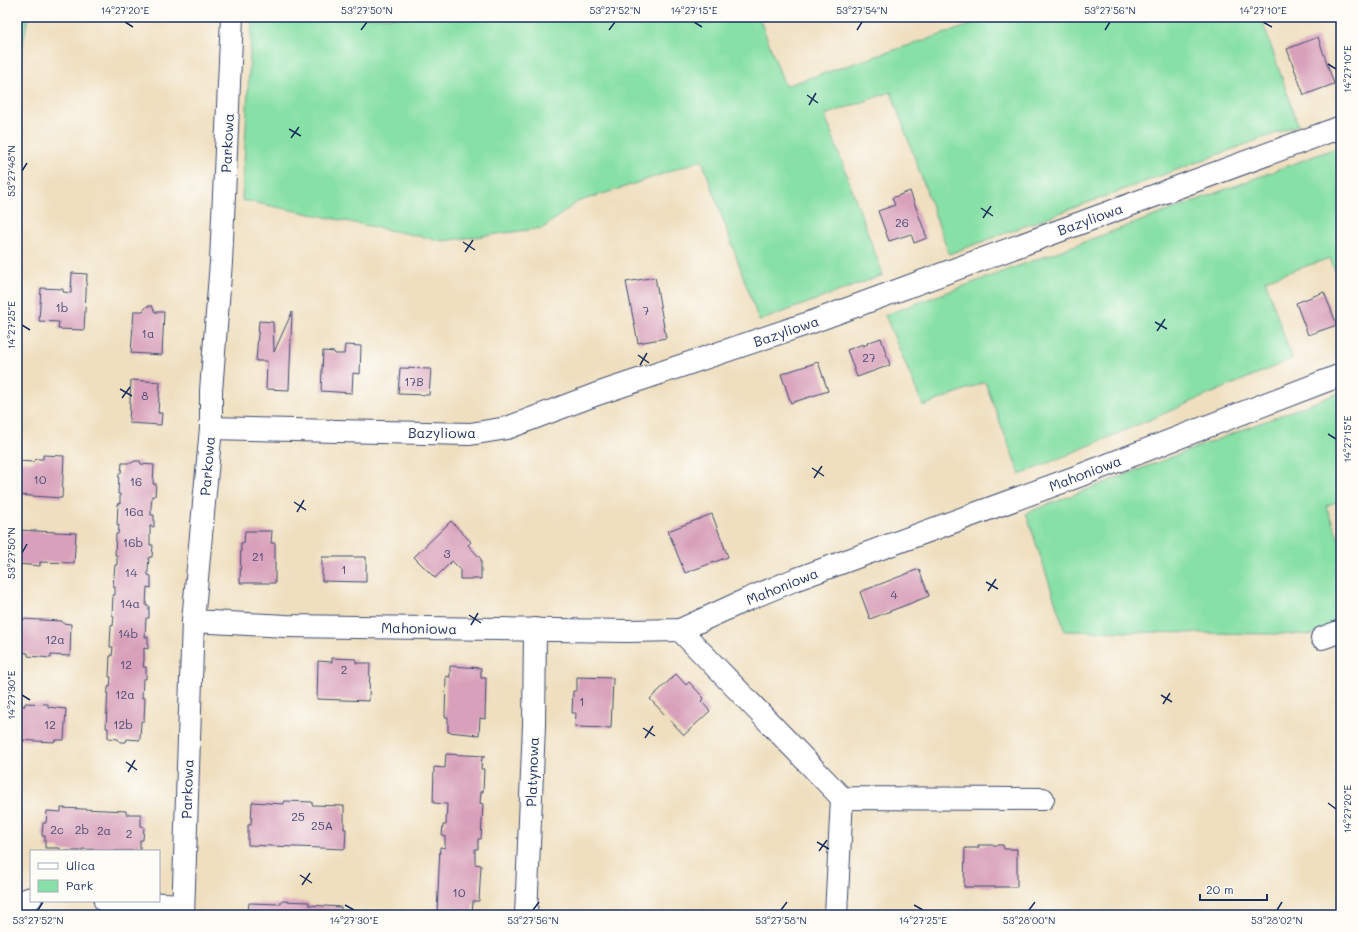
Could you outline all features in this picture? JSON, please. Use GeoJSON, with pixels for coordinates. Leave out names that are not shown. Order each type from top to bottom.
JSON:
{"type":"FeatureCollection","features":[{"type":"Feature","properties":{"kind":"street","name":"Parkowa"},"geometry":{"type":"LineString","coordinates":[[183,910],[193,621],[211,428],[211,391],[221,262],[232,17]]}},
{"type":"Feature","properties":{"kind":"street","name":"Bazyliowa"},"geometry":{"type":"LineString","coordinates":[[211,428],[470,434],[507,428],[597,394],[812,322],[1341,126]]}},
{"type":"Feature","properties":{"kind":"street","name":"Mahoniowa"},"geometry":{"type":"LineString","coordinates":[[193,621],[286,626],[627,631],[680,630],[794,580],[1068,480],[1341,375]]}},
{"type":"Feature","properties":{"kind":"street","name":"Platynowa"},"geometry":{"type":"LineString","coordinates":[[526,915],[534,726],[535,629]]}},
{"type":"Feature","properties":{"kind":"street"},"geometry":{"type":"LineString","coordinates":[[680,630],[842,798],[1043,799]]}},
{"type":"Feature","properties":{"kind":"street"},"geometry":{"type":"LineString","coordinates":[[836,915],[842,798]]}},
{"type":"Feature","properties":{"kind":"street"},"geometry":{"type":"LineString","coordinates":[[17,903],[30,898]]}},
{"type":"Feature","properties":{"kind":"street"},"geometry":{"type":"LineString","coordinates":[[114,902],[183,910]]}},
{"type":"Feature","properties":{"kind":"green space"},"geometry":{"type":"Polygon","coordinates":[[[17,17],[28,17],[17,79],[17,17]]]}},
{"type":"Feature","properties":{"kind":"green space"},"geometry":{"type":"Polygon","coordinates":[[[252,17],[759,17],[785,86],[995,17],[1261,17],[1298,125],[949,254],[891,92],[825,115],[883,275],[759,321],[702,160],[577,202],[543,228],[443,241],[242,200],[252,17]]]}},
{"type":"Feature","properties":{"kind":"green space"},"geometry":{"type":"Polygon","coordinates":[[[1341,146],[1341,285],[1330,258],[1265,280],[1292,359],[1020,475],[985,382],[923,406],[885,315],[1341,146]]]}},
{"type":"Feature","properties":{"kind":"green space"},"geometry":{"type":"Polygon","coordinates":[[[1341,392],[1341,500],[1326,506],[1341,544],[1341,635],[1065,631],[1026,513],[1341,392]]]}},
{"type":"Feature","properties":{"kind":"building"},"geometry":{"type":"Polygon","coordinates":[[[1318,37],[1334,84],[1304,95],[1287,49],[1318,37]]]}},
{"type":"Feature","properties":{"kind":"building"},"geometry":{"type":"Polygon","coordinates":[[[910,191],[927,238],[914,243],[911,234],[889,241],[878,211],[895,205],[892,198],[910,191]]]}},
{"type":"Feature","properties":{"kind":"building"},"geometry":{"type":"Polygon","coordinates":[[[72,273],[87,274],[84,330],[58,329],[59,322],[39,321],[41,288],[63,289],[63,292],[71,293],[72,273]]]}},
{"type":"Feature","properties":{"kind":"building"},"geometry":{"type":"Polygon","coordinates":[[[655,277],[666,338],[638,343],[626,282],[655,277]]]}},
{"type":"Feature","properties":{"kind":"building"},"geometry":{"type":"Polygon","coordinates":[[[1324,292],[1337,325],[1308,335],[1296,303],[1324,292]]]}},
{"type":"Feature","properties":{"kind":"building"},"geometry":{"type":"Polygon","coordinates":[[[147,306],[152,306],[155,312],[164,312],[162,355],[131,353],[134,311],[143,311],[147,306]]]}},
{"type":"Feature","properties":{"kind":"building"},"geometry":{"type":"Polygon","coordinates":[[[292,312],[289,390],[266,389],[267,361],[256,361],[259,321],[273,322],[274,352],[292,312]]]}},
{"type":"Feature","properties":{"kind":"building"},"geometry":{"type":"Polygon","coordinates":[[[881,338],[890,365],[857,377],[847,350],[863,344],[863,346],[881,338]]]}},
{"type":"Feature","properties":{"kind":"building"},"geometry":{"type":"Polygon","coordinates":[[[345,345],[361,346],[360,374],[353,373],[352,393],[321,391],[323,351],[334,352],[335,354],[344,354],[345,345]]]}},
{"type":"Feature","properties":{"kind":"building"},"geometry":{"type":"Polygon","coordinates":[[[818,362],[828,391],[791,403],[781,374],[818,362]]]}},
{"type":"Feature","properties":{"kind":"building"},"geometry":{"type":"Polygon","coordinates":[[[400,368],[431,369],[429,395],[398,394],[400,368]]]}},
{"type":"Feature","properties":{"kind":"building"},"geometry":{"type":"Polygon","coordinates":[[[131,380],[160,382],[158,413],[162,413],[161,425],[129,423],[131,380]]]}},
{"type":"Feature","properties":{"kind":"building"},"geometry":{"type":"Polygon","coordinates":[[[43,455],[64,456],[62,498],[17,495],[17,461],[33,462],[36,459],[43,459],[43,455]]]}},
{"type":"Feature","properties":{"kind":"building"},"geometry":{"type":"Polygon","coordinates":[[[134,461],[140,461],[141,464],[154,465],[153,484],[156,484],[155,496],[152,496],[151,508],[151,515],[154,515],[154,527],[150,526],[150,545],[153,545],[152,557],[149,557],[148,575],[151,576],[151,588],[147,587],[146,606],[149,606],[149,618],[146,618],[145,637],[148,637],[148,649],[144,648],[143,667],[146,667],[146,679],[143,679],[142,698],[145,698],[144,721],[141,721],[140,740],[127,739],[126,742],[120,742],[118,739],[108,738],[108,728],[106,728],[108,687],[110,687],[111,677],[109,677],[110,656],[112,656],[113,647],[110,647],[111,625],[113,626],[113,595],[115,595],[115,586],[113,586],[115,565],[117,565],[117,555],[115,555],[116,534],[118,534],[119,525],[117,525],[118,503],[120,504],[120,494],[118,494],[119,473],[121,473],[122,463],[132,463],[134,461]]]}},
{"type":"Feature","properties":{"kind":"building"},"geometry":{"type":"Polygon","coordinates":[[[712,514],[728,557],[685,573],[668,531],[712,514]]]}},
{"type":"Feature","properties":{"kind":"building"},"geometry":{"type":"Polygon","coordinates":[[[451,521],[471,542],[468,545],[481,559],[481,579],[460,579],[460,569],[452,561],[435,578],[414,557],[451,521]]]}},
{"type":"Feature","properties":{"kind":"building"},"geometry":{"type":"Polygon","coordinates":[[[17,530],[76,533],[74,563],[40,562],[40,566],[18,564],[19,557],[17,557],[17,530]]]}},
{"type":"Feature","properties":{"kind":"building"},"geometry":{"type":"Polygon","coordinates":[[[245,531],[272,531],[271,543],[275,543],[275,583],[240,583],[241,543],[244,543],[245,531]]]}},
{"type":"Feature","properties":{"kind":"building"},"geometry":{"type":"Polygon","coordinates":[[[322,557],[366,557],[366,582],[322,581],[322,557]]]}},
{"type":"Feature","properties":{"kind":"building"},"geometry":{"type":"Polygon","coordinates":[[[919,569],[929,596],[870,619],[860,592],[919,569]]]}},
{"type":"Feature","properties":{"kind":"building"},"geometry":{"type":"Polygon","coordinates":[[[21,619],[62,621],[62,623],[71,624],[70,656],[51,655],[51,658],[28,656],[28,653],[17,652],[17,621],[21,621],[21,619]]]}},
{"type":"Feature","properties":{"kind":"building"},"geometry":{"type":"Polygon","coordinates":[[[332,658],[356,659],[356,663],[370,663],[369,701],[317,699],[318,661],[332,662],[332,658]]]}},
{"type":"Feature","properties":{"kind":"building"},"geometry":{"type":"Polygon","coordinates":[[[450,666],[481,668],[481,678],[486,678],[485,719],[480,718],[479,735],[448,732],[448,717],[445,717],[446,676],[450,677],[450,666]]]}},
{"type":"Feature","properties":{"kind":"building"},"geometry":{"type":"Polygon","coordinates":[[[676,674],[686,685],[689,682],[704,698],[701,701],[710,711],[684,735],[650,699],[676,674]]]}},
{"type":"Feature","properties":{"kind":"building"},"geometry":{"type":"Polygon","coordinates":[[[577,677],[613,678],[611,728],[575,727],[576,713],[572,713],[573,691],[577,691],[577,677]]]}},
{"type":"Feature","properties":{"kind":"building"},"geometry":{"type":"Polygon","coordinates":[[[25,703],[48,704],[48,707],[66,709],[64,740],[55,740],[54,742],[17,740],[17,705],[25,706],[25,703]]]}},
{"type":"Feature","properties":{"kind":"building"},"geometry":{"type":"Polygon","coordinates":[[[446,754],[485,756],[482,757],[481,769],[484,769],[483,792],[481,792],[480,803],[483,804],[481,839],[478,839],[478,849],[475,849],[475,864],[481,865],[479,901],[473,901],[472,915],[437,915],[440,847],[445,848],[445,836],[442,836],[443,825],[446,825],[447,804],[433,803],[434,767],[445,768],[446,754]]]}},
{"type":"Feature","properties":{"kind":"building"},"geometry":{"type":"Polygon","coordinates":[[[284,801],[312,802],[312,805],[344,806],[344,829],[346,829],[345,849],[248,845],[248,825],[251,825],[252,802],[284,804],[284,801]]]}},
{"type":"Feature","properties":{"kind":"building"},"geometry":{"type":"Polygon","coordinates":[[[61,808],[126,811],[126,814],[141,814],[141,826],[144,827],[143,840],[140,840],[140,850],[60,850],[60,848],[45,848],[45,836],[42,836],[43,823],[46,823],[47,811],[61,812],[61,808]]]}},
{"type":"Feature","properties":{"kind":"building"},"geometry":{"type":"Polygon","coordinates":[[[978,845],[1003,845],[1004,849],[1017,849],[1017,887],[964,887],[965,848],[979,848],[978,845]]]}},
{"type":"Feature","properties":{"kind":"building"},"geometry":{"type":"Polygon","coordinates":[[[281,901],[309,902],[309,905],[341,907],[341,915],[248,915],[249,903],[281,904],[281,901]]]}}]}
